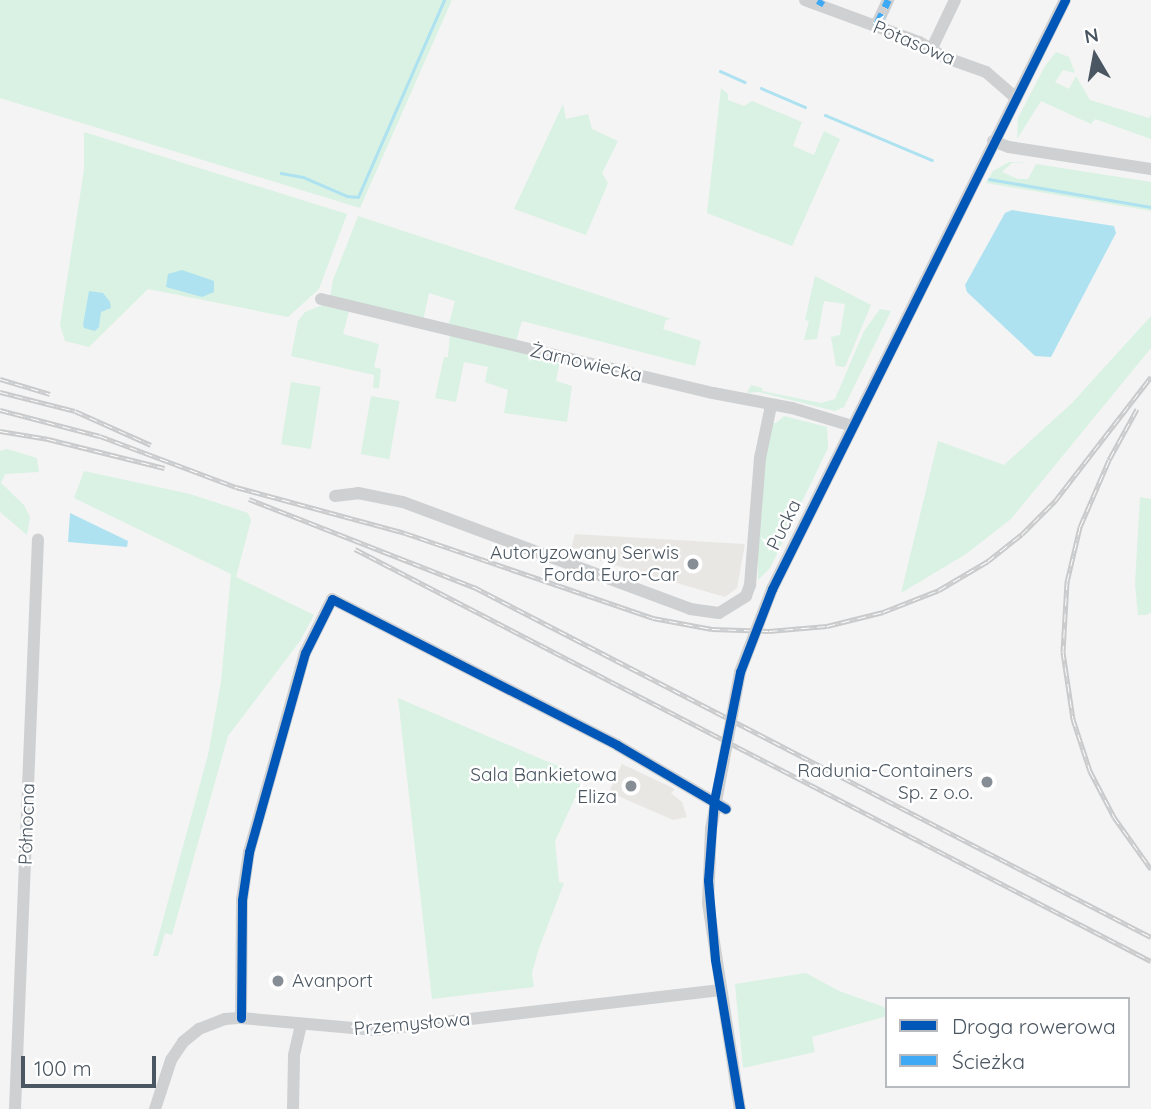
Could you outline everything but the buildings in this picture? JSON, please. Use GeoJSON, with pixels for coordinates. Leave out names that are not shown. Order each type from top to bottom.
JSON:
{"type":"FeatureCollection","features":[{"type":"Feature","properties":{"kind":"street","name":"Potasowa"},"geometry":{"type":"LineString","coordinates":[[805,0],[820,3],[986,72],[1016,98]]}},
{"type":"Feature","properties":{"kind":"street"},"geometry":{"type":"LineString","coordinates":[[876,26],[888,0]]}},
{"type":"Feature","properties":{"kind":"street"},"geometry":{"type":"LineString","coordinates":[[932,48],[955,0]]}},
{"type":"Feature","properties":{"kind":"street","name":"Pucka"},"geometry":{"type":"LineString","coordinates":[[740,1109],[719,990],[708,903],[711,829],[740,672],[772,589],[1065,0]]}},
{"type":"Feature","properties":{"kind":"street"},"geometry":{"type":"LineString","coordinates":[[993,142],[1019,149],[1151,169]]}},
{"type":"Feature","properties":{"kind":"street","name":"Żarnowiecka"},"geometry":{"type":"LineString","coordinates":[[321,299],[771,406],[792,408],[852,426]]}},
{"type":"Feature","properties":{"kind":"street","name":"Pucka"},"geometry":{"type":"LineString","coordinates":[[335,496],[358,493],[417,507],[706,613],[729,608],[749,591],[760,458],[771,406]]}},
{"type":"Feature","properties":{"kind":"street","name":"Północna"},"geometry":{"type":"LineString","coordinates":[[15,1109],[38,538]]}},
{"type":"Feature","properties":{"kind":"street"},"geometry":{"type":"LineString","coordinates":[[241,1017],[242,900],[249,852],[305,653],[332,599],[662,769],[726,809]]}},
{"type":"Feature","properties":{"kind":"street","name":"Przemysłowa"},"geometry":{"type":"LineString","coordinates":[[155,1109],[171,1060],[188,1037],[209,1024],[241,1017],[375,1030],[719,990]]}},
{"type":"Feature","properties":{"kind":"street"},"geometry":{"type":"LineString","coordinates":[[293,1109],[294,1055],[301,1024]]}},
{"type":"Feature","properties":{"kind":"shaded area"},"geometry":{"type":"Polygon","coordinates":[[[575,534],[745,544],[737,588],[725,597],[570,552],[575,534]]]}},
{"type":"Feature","properties":{"kind":"shaded area"},"geometry":{"type":"Polygon","coordinates":[[[622,764],[675,789],[671,793],[682,802],[687,817],[673,820],[609,792],[622,764]]]}},
{"type":"Feature","properties":{"kind":"green space"},"geometry":{"type":"Polygon","coordinates":[[[0,0],[452,0],[360,208],[0,98],[0,0]]]}},
{"type":"Feature","properties":{"kind":"green space"},"geometry":{"type":"Polygon","coordinates":[[[1056,52],[1069,57],[1075,73],[1063,70],[1055,82],[1069,89],[1076,76],[1090,100],[1149,118],[1151,114],[1151,139],[1095,119],[1091,124],[1041,101],[1017,139],[1018,118],[1045,66],[1056,52]]]}},
{"type":"Feature","properties":{"kind":"green space"},"geometry":{"type":"Polygon","coordinates":[[[721,88],[728,94],[728,100],[744,106],[752,101],[802,122],[793,146],[814,155],[824,131],[840,139],[792,246],[707,213],[721,88]]]}},
{"type":"Feature","properties":{"kind":"green space"},"geometry":{"type":"Polygon","coordinates":[[[563,104],[566,119],[588,114],[592,129],[618,141],[602,173],[608,183],[586,235],[514,209],[563,104]]]}},
{"type":"Feature","properties":{"kind":"green space"},"geometry":{"type":"Polygon","coordinates":[[[84,132],[347,214],[319,289],[288,317],[148,289],[89,347],[65,341],[60,325],[84,170],[84,132]]]}},
{"type":"Feature","properties":{"kind":"green space"},"geometry":{"type":"Polygon","coordinates":[[[1009,162],[1029,163],[1012,163],[1002,172],[1018,179],[1028,179],[1036,164],[1151,182],[1151,211],[986,183],[993,171],[1009,162]]]}},
{"type":"Feature","properties":{"kind":"green space"},"geometry":{"type":"Polygon","coordinates":[[[358,216],[671,319],[666,320],[663,329],[701,341],[695,366],[522,321],[516,341],[448,327],[455,301],[429,293],[423,321],[330,298],[333,280],[358,216]]]}},
{"type":"Feature","properties":{"kind":"green space"},"geometry":{"type":"Polygon","coordinates":[[[815,276],[871,305],[845,367],[836,366],[831,337],[840,335],[845,304],[824,301],[817,339],[804,340],[809,321],[805,320],[815,276]]]}},
{"type":"Feature","properties":{"kind":"green space"},"geometry":{"type":"Polygon","coordinates":[[[325,304],[349,311],[343,334],[379,344],[374,367],[381,369],[379,388],[373,388],[374,375],[291,356],[298,321],[305,312],[325,304]]]}},
{"type":"Feature","properties":{"kind":"green space"},"geometry":{"type":"Polygon","coordinates":[[[880,309],[891,311],[844,407],[835,411],[759,392],[747,393],[751,385],[762,388],[762,391],[821,403],[835,399],[864,331],[880,309]]]}},
{"type":"Feature","properties":{"kind":"green space"},"geometry":{"type":"Polygon","coordinates":[[[1151,316],[1151,348],[1011,519],[966,554],[901,593],[938,441],[1004,465],[1072,403],[1151,316]]]}},
{"type":"Feature","properties":{"kind":"green space"},"geometry":{"type":"Polygon","coordinates":[[[450,333],[560,360],[556,381],[572,386],[567,422],[504,413],[508,390],[485,382],[488,367],[464,362],[456,402],[435,398],[444,357],[448,357],[450,333]]]}},
{"type":"Feature","properties":{"kind":"green space"},"geometry":{"type":"Polygon","coordinates":[[[291,382],[321,387],[311,449],[281,444],[291,382]]]}},
{"type":"Feature","properties":{"kind":"green space"},"geometry":{"type":"Polygon","coordinates":[[[371,396],[400,401],[389,459],[361,454],[371,396]]]}},
{"type":"Feature","properties":{"kind":"green space"},"geometry":{"type":"Polygon","coordinates":[[[784,416],[827,427],[828,448],[770,568],[758,580],[758,542],[766,449],[771,423],[776,423],[784,416]]]}},
{"type":"Feature","properties":{"kind":"green space"},"geometry":{"type":"Polygon","coordinates":[[[7,449],[37,458],[39,472],[5,474],[1,483],[24,505],[30,517],[27,535],[0,512],[0,451],[7,449]]]}},
{"type":"Feature","properties":{"kind":"green space"},"geometry":{"type":"Polygon","coordinates":[[[84,471],[190,494],[248,513],[251,520],[236,577],[314,615],[300,641],[228,736],[172,935],[165,933],[158,956],[153,956],[208,755],[221,682],[231,574],[74,498],[84,471]]]}},
{"type":"Feature","properties":{"kind":"green space"},"geometry":{"type":"Polygon","coordinates":[[[1140,497],[1151,499],[1151,612],[1147,615],[1138,615],[1135,584],[1140,497]]]}},
{"type":"Feature","properties":{"kind":"green space"},"geometry":{"type":"Polygon","coordinates":[[[398,698],[579,775],[580,787],[555,841],[559,882],[564,883],[538,951],[532,973],[534,987],[432,999],[398,698]]]}},
{"type":"Feature","properties":{"kind":"green space"},"geometry":{"type":"Polygon","coordinates":[[[806,973],[839,991],[884,1007],[885,1017],[812,1037],[815,1052],[743,1068],[735,984],[806,973]]]}},
{"type":"Feature","properties":{"kind":"water"},"geometry":{"type":"Polygon","coordinates":[[[1012,210],[1114,226],[1116,233],[1051,357],[1035,356],[967,292],[965,285],[1005,213],[1012,210]]]}},
{"type":"Feature","properties":{"kind":"water"},"geometry":{"type":"Polygon","coordinates":[[[182,270],[214,281],[214,292],[202,297],[166,287],[168,274],[182,270]]]}},
{"type":"Feature","properties":{"kind":"water"},"geometry":{"type":"Polygon","coordinates":[[[89,291],[103,293],[111,308],[101,312],[99,327],[95,331],[84,328],[83,325],[89,291]]]}},
{"type":"Feature","properties":{"kind":"water"},"geometry":{"type":"Polygon","coordinates":[[[70,513],[128,541],[127,547],[68,542],[70,513]]]}},
{"type":"Feature","properties":{"kind":"waterway"},"geometry":{"type":"LineString","coordinates":[[281,173],[303,177],[347,196],[358,197],[444,0]]}},
{"type":"Feature","properties":{"kind":"waterway"},"geometry":{"type":"LineString","coordinates":[[720,71],[745,82]]}},
{"type":"Feature","properties":{"kind":"waterway"},"geometry":{"type":"LineString","coordinates":[[761,88],[805,107]]}},
{"type":"Feature","properties":{"kind":"waterway"},"geometry":{"type":"LineString","coordinates":[[825,115],[932,160]]}},
{"type":"Feature","properties":{"kind":"waterway"},"geometry":{"type":"LineString","coordinates":[[989,179],[1151,207]]}},
{"type":"Feature","properties":{"kind":"railway"},"geometry":{"type":"LineString","coordinates":[[0,410],[100,436],[236,487],[405,533],[653,618],[712,629],[769,631],[827,626],[883,612],[939,590],[988,561],[1022,534],[1055,501],[1151,377]]}},
{"type":"Feature","properties":{"kind":"railway"},"geometry":{"type":"LineString","coordinates":[[0,379],[50,394]]}},
{"type":"Feature","properties":{"kind":"railway"},"geometry":{"type":"LineString","coordinates":[[0,392],[75,411],[151,445]]}},
{"type":"Feature","properties":{"kind":"railway"},"geometry":{"type":"LineString","coordinates":[[1137,409],[1109,460],[1080,527],[1067,582],[1063,652],[1073,719],[1090,771],[1114,817],[1151,869]]}},
{"type":"Feature","properties":{"kind":"railway"},"geometry":{"type":"LineString","coordinates":[[0,431],[48,439],[164,468]]}},
{"type":"Feature","properties":{"kind":"railway"},"geometry":{"type":"LineString","coordinates":[[249,499],[474,587],[1151,937]]}},
{"type":"Feature","properties":{"kind":"railway"},"geometry":{"type":"LineString","coordinates":[[355,549],[1151,961]]}},
{"type":"Feature","properties":{"kind":"marked path"},"geometry":{"type":"LineString","coordinates":[[819,5],[822,0]]}},
{"type":"Feature","properties":{"kind":"marked path"},"geometry":{"type":"LineString","coordinates":[[876,26],[888,0]]}},
{"type":"Feature","properties":{"kind":"cycle path"},"geometry":{"type":"LineString","coordinates":[[740,1109],[715,959],[708,880],[714,801],[740,672],[772,589],[1065,0]]}},
{"type":"Feature","properties":{"kind":"cycle path"},"geometry":{"type":"LineString","coordinates":[[241,1018],[242,900],[249,852],[305,653],[332,599],[617,745],[726,809]]}},
{"type":"Feature","properties":{"kind":"place","name":"Autoryzowany Serwis Forda Euro-Car"},"geometry":{"type":"Point","coordinates":[693,564]}},
{"type":"Feature","properties":{"kind":"place","name":"Radunia-Containers Sp. z o.o."},"geometry":{"type":"Point","coordinates":[987,782]}},
{"type":"Feature","properties":{"kind":"place","name":"Sala Bankietowa Eliza"},"geometry":{"type":"Point","coordinates":[631,786]}},
{"type":"Feature","properties":{"kind":"place","name":"Avanport"},"geometry":{"type":"Point","coordinates":[278,981]}}]}
